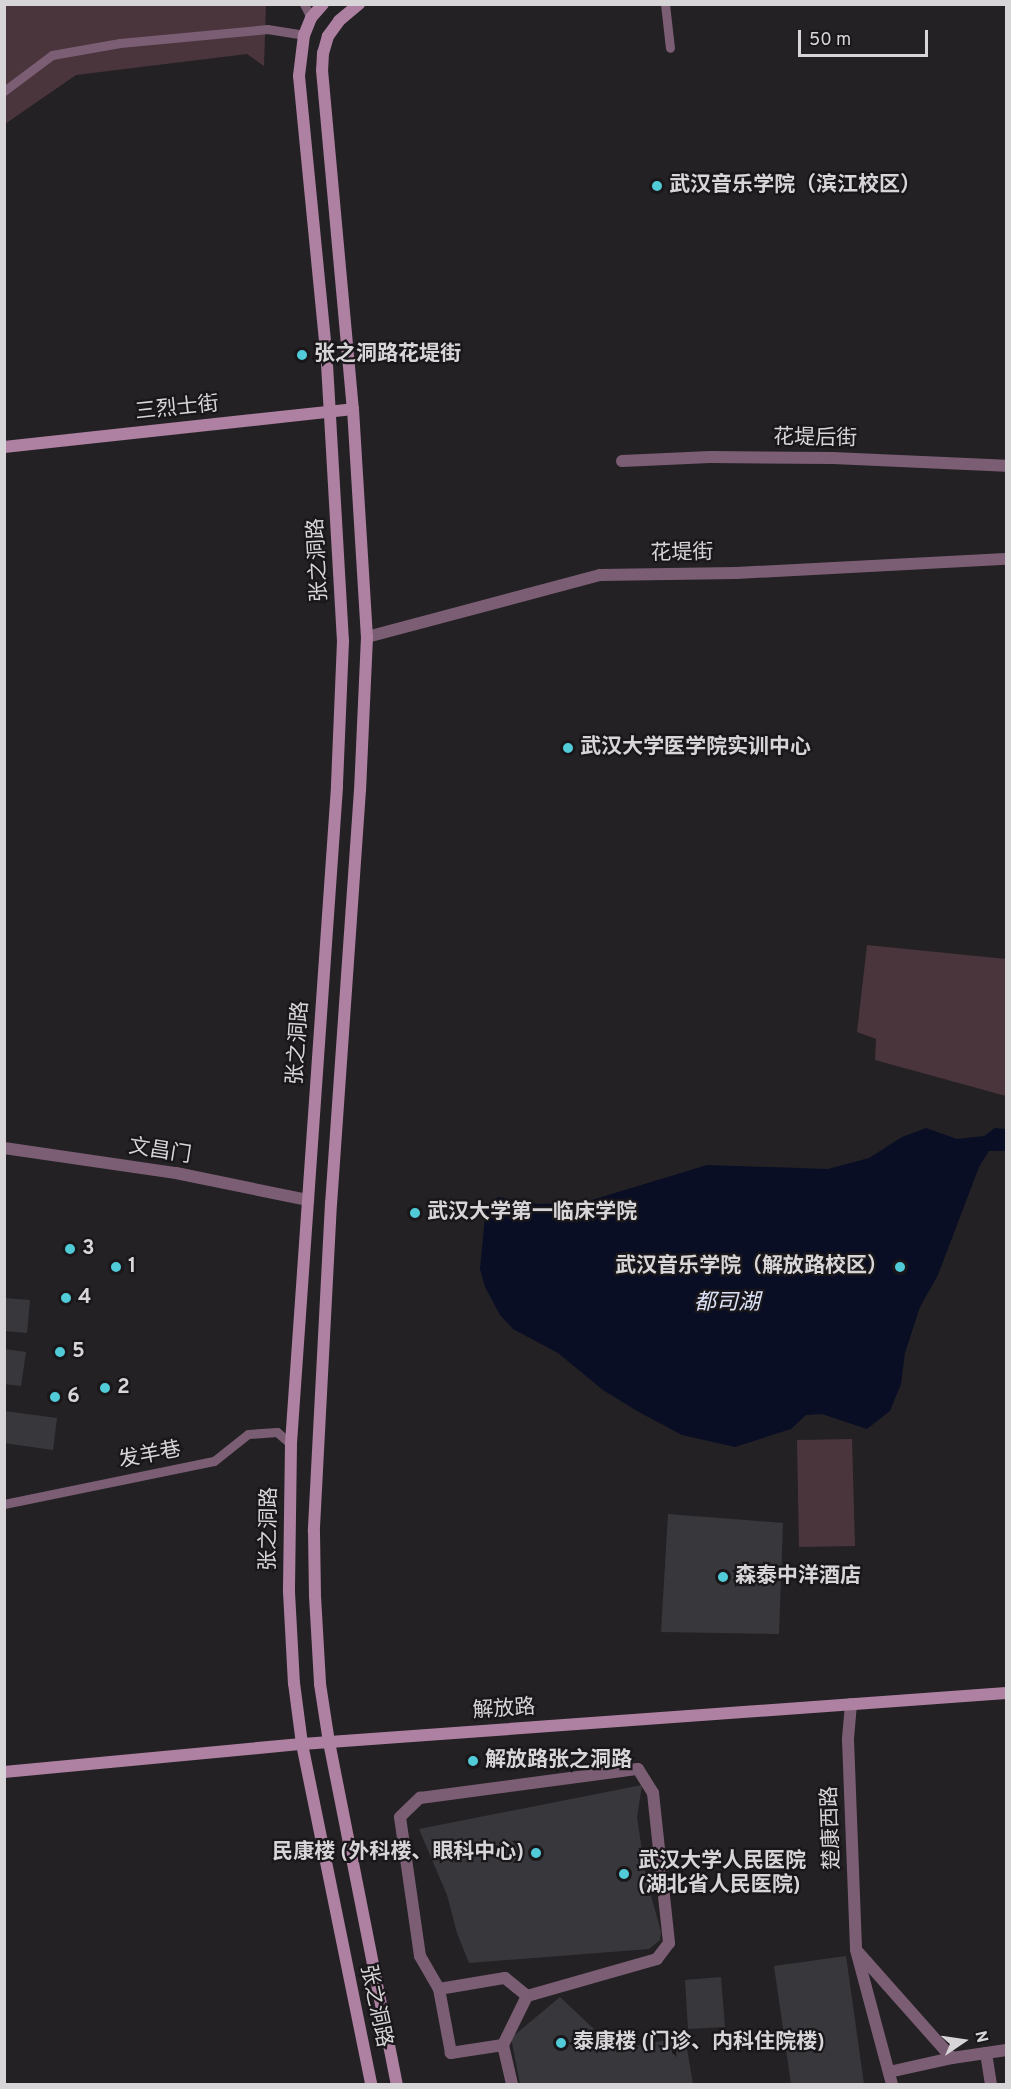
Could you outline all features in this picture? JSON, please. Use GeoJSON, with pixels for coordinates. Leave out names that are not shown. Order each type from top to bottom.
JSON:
{"type":"FeatureCollection","features":[{"type":"Feature","properties":{"kind":"main road","name":"张之洞路"},"geometry":{"type":"LineString","coordinates":[[323,4],[311,18],[304,35],[299,76],[330,411],[343,640],[337,787],[291,1444],[289,1592],[294,1683],[302,1744],[371,2085]]}},
{"type":"Feature","properties":{"kind":"main road","name":"张之洞路"},"geometry":{"type":"LineString","coordinates":[[356,7],[339,21],[328,36],[323,53],[322,70],[353,409],[367,637],[360,790],[331,1203],[314,1532],[320,1684],[329,1742],[397,2085]]}},
{"type":"Feature","properties":{"kind":"main road","name":"三烈士街"},"geometry":{"type":"LineString","coordinates":[[4,447],[353,409]]}},
{"type":"Feature","properties":{"kind":"main road","name":"解放路"},"geometry":{"type":"LineString","coordinates":[[4,1772],[302,1744],[1006,1693]]}},
{"type":"Feature","properties":{"kind":"street","name":"花堤后街"},"geometry":{"type":"LineString","coordinates":[[622,461],[710,457],[822,458],[1006,466]]}},
{"type":"Feature","properties":{"kind":"street","name":"花堤街"},"geometry":{"type":"LineString","coordinates":[[367,637],[600,575],[736,573],[1006,559]]}},
{"type":"Feature","properties":{"kind":"street","name":"文昌门"},"geometry":{"type":"LineString","coordinates":[[4,1148],[176,1173],[308,1200]]}},
{"type":"Feature","properties":{"kind":"street","name":"楚康西路"},"geometry":{"type":"LineString","coordinates":[[851,1704],[848,1740],[856,1950],[890,2078]]}},
{"type":"Feature","properties":{"kind":"street"},"geometry":{"type":"LineString","coordinates":[[503,2045],[451,2053],[439,1989],[420,1956],[400,1817],[420,1798],[638,1769],[653,1793],[669,1943],[657,1959],[527,1996],[503,2045],[512,2085]]}},
{"type":"Feature","properties":{"kind":"street"},"geometry":{"type":"LineString","coordinates":[[856,1950],[952,2058]]}},
{"type":"Feature","properties":{"kind":"street"},"geometry":{"type":"LineString","coordinates":[[439,1989],[504,1972],[527,1996]]}},
{"type":"Feature","properties":{"kind":"street"},"geometry":{"type":"LineString","coordinates":[[890,2078],[952,2058],[1006,2050]]}},
{"type":"Feature","properties":{"kind":"street"},"geometry":{"type":"LineString","coordinates":[[986,2053],[991,2085]]}},
{"type":"Feature","properties":{"kind":"lane"},"geometry":{"type":"LineString","coordinates":[[304,4],[311,18]]}},
{"type":"Feature","properties":{"kind":"lane"},"geometry":{"type":"LineString","coordinates":[[665,4],[670,48]]}},
{"type":"Feature","properties":{"kind":"lane"},"geometry":{"type":"LineString","coordinates":[[4,91],[52,55],[120,43],[267,29],[304,35]]}},
{"type":"Feature","properties":{"kind":"lane","name":"发羊巷"},"geometry":{"type":"LineString","coordinates":[[4,1504],[214,1461],[248,1434],[277,1432],[291,1444]]}},
{"type":"Feature","properties":{"kind":"shaded area"},"geometry":{"type":"Polygon","coordinates":[[[5,5],[266,5],[264,66],[247,54],[76,75],[5,124],[5,5]]]}},
{"type":"Feature","properties":{"kind":"shaded area"},"geometry":{"type":"Polygon","coordinates":[[[867,945],[1006,959],[1006,1096],[875,1060],[876,1039],[857,1032],[867,945]]]}},
{"type":"Feature","properties":{"kind":"shaded area"},"geometry":{"type":"Polygon","coordinates":[[[852,1439],[855,1546],[799,1547],[797,1440],[852,1439]]]}},
{"type":"Feature","properties":{"kind":"water","name":"都司湖"},"geometry":{"type":"Polygon","coordinates":[[[926,1128],[957,1139],[984,1136],[995,1128],[1006,1129],[1006,1151],[989,1151],[979,1167],[938,1275],[920,1307],[905,1353],[901,1384],[890,1411],[867,1429],[822,1414],[806,1415],[791,1429],[735,1447],[682,1435],[603,1390],[558,1353],[513,1329],[500,1315],[485,1287],[480,1269],[486,1206],[498,1197],[538,1204],[582,1203],[707,1165],[828,1169],[869,1158],[902,1137],[926,1128]]]}},
{"type":"Feature","properties":{"kind":"building"},"geometry":{"type":"Polygon","coordinates":[[[4,1298],[30,1300],[27,1333],[4,1331],[4,1298]]]}},
{"type":"Feature","properties":{"kind":"building"},"geometry":{"type":"Polygon","coordinates":[[[4,1349],[26,1352],[21,1386],[4,1384],[4,1349]]]}},
{"type":"Feature","properties":{"kind":"building"},"geometry":{"type":"Polygon","coordinates":[[[4,1411],[57,1418],[53,1450],[4,1443],[4,1411]]]}},
{"type":"Feature","properties":{"kind":"building","name":"森泰中洋酒店"},"geometry":{"type":"Polygon","coordinates":[[[668,1514],[783,1523],[779,1634],[661,1632],[668,1514]]]}},
{"type":"Feature","properties":{"kind":"building","name":"民康楼 (外科楼、眼科中心)"},"geometry":{"type":"Polygon","coordinates":[[[642,1785],[637,1817],[646,1877],[661,1932],[660,1940],[649,1949],[469,1963],[457,1933],[447,1895],[419,1829],[642,1785]]]}},
{"type":"Feature","properties":{"kind":"building"},"geometry":{"type":"Polygon","coordinates":[[[846,1956],[864,2084],[791,2084],[774,1966],[846,1956]]]}},
{"type":"Feature","properties":{"kind":"building"},"geometry":{"type":"Polygon","coordinates":[[[721,1977],[725,2027],[688,2029],[685,1980],[721,1977]]]}},
{"type":"Feature","properties":{"kind":"building","name":"泰康楼 (门诊、内科住院楼)"},"geometry":{"type":"Polygon","coordinates":[[[560,1997],[615,2049],[685,2037],[693,2084],[520,2084],[511,2038],[560,1997]]]}},
{"type":"Feature","properties":{"kind":"place","name":"武汉音乐学院（滨江校区）"},"geometry":{"type":"Point","coordinates":[657,186]}},
{"type":"Feature","properties":{"kind":"place","name":"张之洞路花堤街"},"geometry":{"type":"Point","coordinates":[302,355]}},
{"type":"Feature","properties":{"kind":"place","name":"武汉大学医学院实训中心"},"geometry":{"type":"Point","coordinates":[568,748]}},
{"type":"Feature","properties":{"kind":"place","name":"武汉大学第一临床学院"},"geometry":{"type":"Point","coordinates":[415,1213]}},
{"type":"Feature","properties":{"kind":"place","name":"3"},"geometry":{"type":"Point","coordinates":[70,1249]}},
{"type":"Feature","properties":{"kind":"place","name":"1"},"geometry":{"type":"Point","coordinates":[116,1267]}},
{"type":"Feature","properties":{"kind":"place","name":"武汉音乐学院（解放路校区）"},"geometry":{"type":"Point","coordinates":[900,1267]}},
{"type":"Feature","properties":{"kind":"place","name":"4"},"geometry":{"type":"Point","coordinates":[66,1298]}},
{"type":"Feature","properties":{"kind":"place","name":"5"},"geometry":{"type":"Point","coordinates":[60,1352]}},
{"type":"Feature","properties":{"kind":"place","name":"2"},"geometry":{"type":"Point","coordinates":[105,1388]}},
{"type":"Feature","properties":{"kind":"place","name":"6"},"geometry":{"type":"Point","coordinates":[55,1397]}},
{"type":"Feature","properties":{"kind":"place","name":"森泰中洋酒店"},"geometry":{"type":"Point","coordinates":[723,1577]}},
{"type":"Feature","properties":{"kind":"place","name":"解放路张之洞路"},"geometry":{"type":"Point","coordinates":[473,1761]}},
{"type":"Feature","properties":{"kind":"place","name":"民康楼 (外科楼、眼科中心)"},"geometry":{"type":"Point","coordinates":[536,1853]}},
{"type":"Feature","properties":{"kind":"place","name":"武汉大学人民医院 (湖北省人民医院)"},"geometry":{"type":"Point","coordinates":[624,1874]}},
{"type":"Feature","properties":{"kind":"place","name":"泰康楼 (门诊、内科住院楼)"},"geometry":{"type":"Point","coordinates":[561,2043]}}]}
